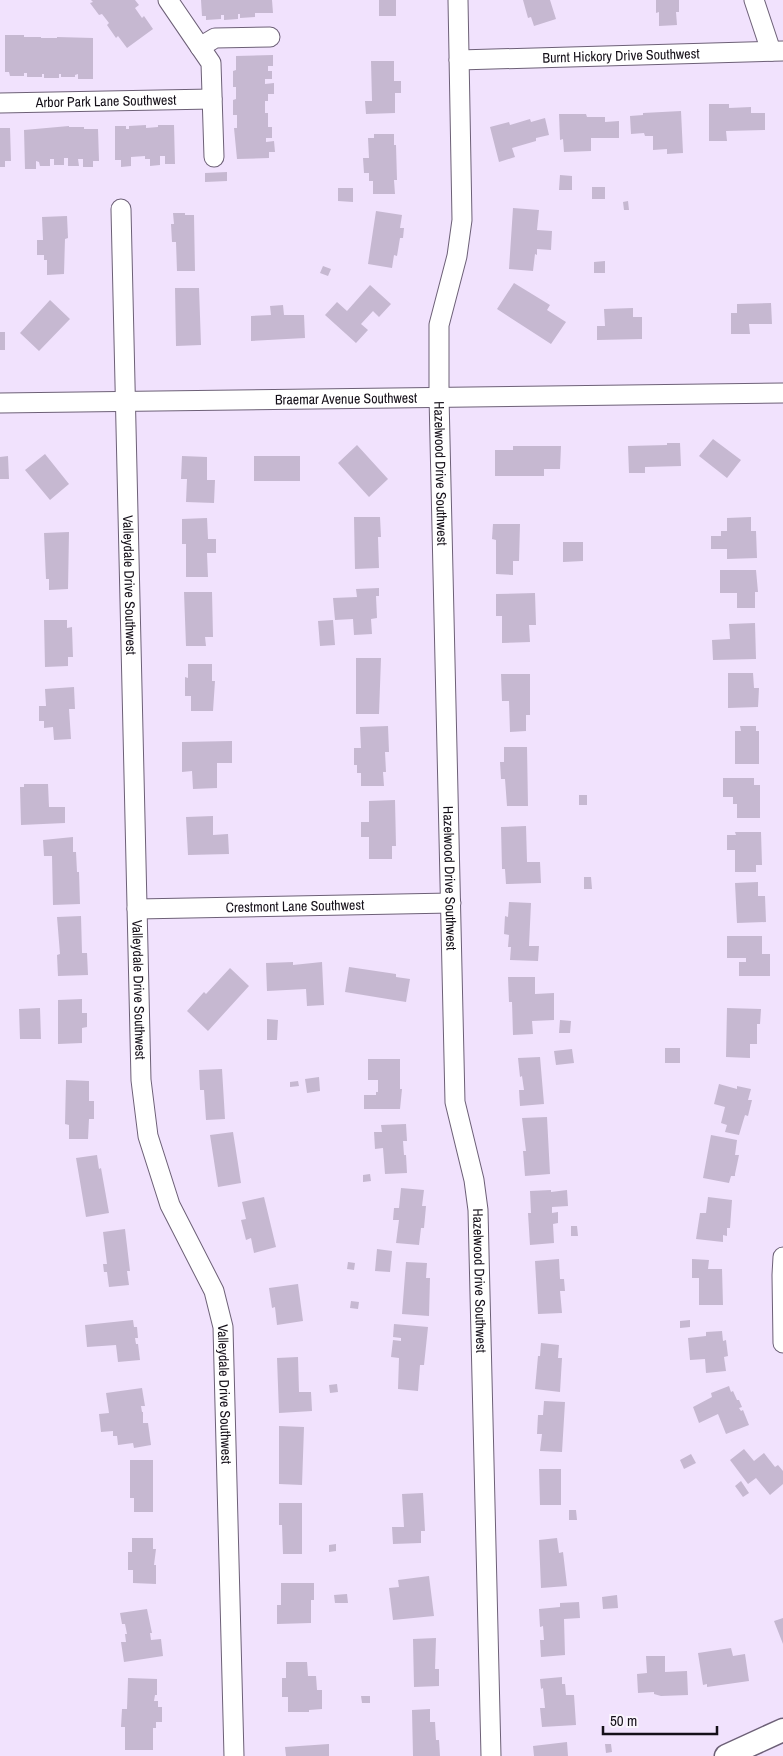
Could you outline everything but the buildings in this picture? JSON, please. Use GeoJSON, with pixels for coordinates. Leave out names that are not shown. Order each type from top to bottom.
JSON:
{"type":"FeatureCollection","features":[{"type":"Feature","properties":{"kind":"street"},"geometry":{"type":"LineString","coordinates":[[168,0],[211,64],[214,157]]}},
{"type":"Feature","properties":{"kind":"street","name":"Hazelwood Drive Southwest"},"geometry":{"type":"LineString","coordinates":[[458,0],[462,220],[457,256],[439,325],[438,396],[455,1102],[474,1180],[478,1210],[491,1756]]}},
{"type":"Feature","properties":{"kind":"street"},"geometry":{"type":"LineString","coordinates":[[754,0],[777,51]]}},
{"type":"Feature","properties":{"kind":"street"},"geometry":{"type":"LineString","coordinates":[[200,47],[216,38],[270,37]]}},
{"type":"Feature","properties":{"kind":"street","name":"Burnt Hickory Drive Southwest"},"geometry":{"type":"LineString","coordinates":[[459,60],[777,51]]}},
{"type":"Feature","properties":{"kind":"street","name":"Arbor Park Lane Southwest"},"geometry":{"type":"LineString","coordinates":[[0,103],[212,99]]}},
{"type":"Feature","properties":{"kind":"street","name":"Valleydale Drive Southwest"},"geometry":{"type":"LineString","coordinates":[[121,209],[141,1080],[148,1136],[170,1205],[214,1291],[223,1327],[234,1756]]}},
{"type":"Feature","properties":{"kind":"street","name":"Braemar Avenue Southwest"},"geometry":{"type":"LineString","coordinates":[[0,403],[783,393]]}},
{"type":"Feature","properties":{"kind":"street","name":"Crestmont Lane Southwest"},"geometry":{"type":"LineString","coordinates":[[137,909],[451,903]]}},
{"type":"Feature","properties":{"kind":"street"},"geometry":{"type":"LineString","coordinates":[[783,1257],[783,1343]]}},
{"type":"Feature","properties":{"kind":"street"},"geometry":{"type":"LineString","coordinates":[[726,1756],[783,1730]]}}]}
